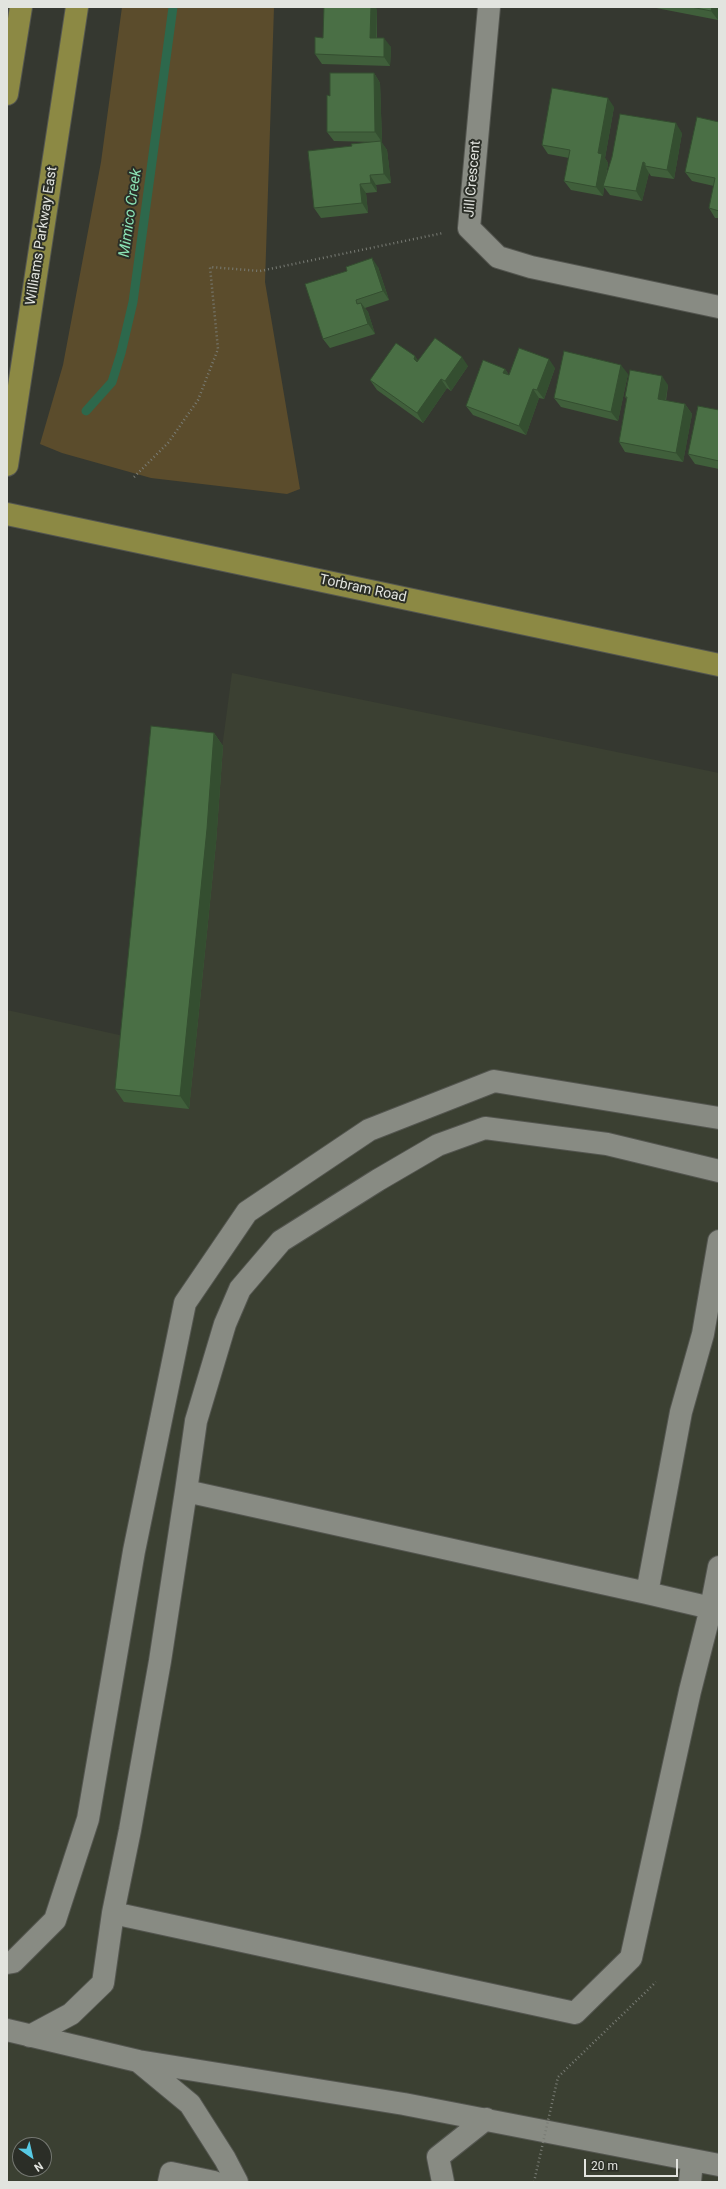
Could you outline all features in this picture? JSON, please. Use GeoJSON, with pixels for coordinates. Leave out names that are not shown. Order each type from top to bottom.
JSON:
{"type":"FeatureCollection","features":[{"type":"Feature","properties":{"kind":"main road"},"geometry":{"type":"LineString","coordinates":[[7,94],[20,7]]}},
{"type":"Feature","properties":{"kind":"main road","name":"Williams Parkway East"},"geometry":{"type":"LineString","coordinates":[[7,465],[77,7]]}},
{"type":"Feature","properties":{"kind":"main road","name":"Torbram Road"},"geometry":{"type":"LineString","coordinates":[[7,514],[719,665]]}},
{"type":"Feature","properties":{"kind":"street","name":"Jill Crescent"},"geometry":{"type":"LineString","coordinates":[[489,7],[469,228],[498,257],[530,267],[719,307]]}},
{"type":"Feature","properties":{"kind":"street"},"geometry":{"type":"LineString","coordinates":[[7,1963],[13,1962],[55,1920],[88,1819],[134,1550],[185,1303],[247,1212],[369,1130],[494,1081],[713,1118]]}},
{"type":"Feature","properties":{"kind":"street"},"geometry":{"type":"LineString","coordinates":[[30,2036],[71,2014],[103,1983],[113,1913],[130,1830],[160,1661],[196,1421],[225,1324],[240,1289],[281,1241],[438,1145],[485,1128],[607,1144],[719,1171]]}},
{"type":"Feature","properties":{"kind":"street"},"geometry":{"type":"LineString","coordinates":[[646,1593],[681,1412],[703,1334],[719,1240]]}},
{"type":"Feature","properties":{"kind":"street"},"geometry":{"type":"LineString","coordinates":[[186,1491],[715,1609]]}},
{"type":"Feature","properties":{"kind":"street"},"geometry":{"type":"LineString","coordinates":[[113,1913],[574,2013],[631,1958],[690,1691],[715,1609],[719,1567]]}},
{"type":"Feature","properties":{"kind":"street"},"geometry":{"type":"LineString","coordinates":[[7,2030],[138,2061],[320,2089],[456,2115],[486,2119],[692,2161],[719,2165]]}},
{"type":"Feature","properties":{"kind":"street"},"geometry":{"type":"LineString","coordinates":[[138,2061],[190,2104],[225,2159],[237,2182]]}},
{"type":"Feature","properties":{"kind":"street"},"geometry":{"type":"LineString","coordinates":[[443,2182],[438,2157],[486,2119]]}},
{"type":"Feature","properties":{"kind":"street"},"geometry":{"type":"LineString","coordinates":[[690,2182],[692,2161]]}},
{"type":"Feature","properties":{"kind":"street"},"geometry":{"type":"LineString","coordinates":[[169,2182],[171,2173],[214,2182]]}},
{"type":"Feature","properties":{"kind":"path"},"geometry":{"type":"LineString","coordinates":[[134,477],[168,443],[198,400],[218,349],[210,267],[260,271],[469,228]]}},
{"type":"Feature","properties":{"kind":"path"},"geometry":{"type":"LineString","coordinates":[[534,2182],[558,2077],[656,1982]]}},
{"type":"Feature","properties":{"kind":"shaded area"},"geometry":{"type":"Polygon","coordinates":[[[122,7],[274,7],[265,282],[300,489],[287,494],[151,478],[62,453],[40,444],[63,365],[101,162],[122,7]]]}},
{"type":"Feature","properties":{"kind":"shaded area"},"geometry":{"type":"Polygon","coordinates":[[[232,673],[719,773],[719,2182],[7,2182],[7,1010],[182,1049],[232,673]]]}},
{"type":"Feature","properties":{"kind":"building"},"geometry":{"type":"Polygon","coordinates":[[[324,7],[371,7],[370,38],[384,38],[384,57],[315,54],[315,37],[323,38],[324,7]]]}},
{"type":"Feature","properties":{"kind":"building"},"geometry":{"type":"Polygon","coordinates":[[[691,7],[712,7],[711,11],[691,7]]]}},
{"type":"Feature","properties":{"kind":"building"},"geometry":{"type":"Polygon","coordinates":[[[330,73],[374,73],[375,132],[327,132],[327,95],[330,96],[330,73]]]}},
{"type":"Feature","properties":{"kind":"building"},"geometry":{"type":"Polygon","coordinates":[[[552,88],[608,98],[598,153],[602,154],[596,187],[564,181],[570,150],[542,145],[552,88]]]}},
{"type":"Feature","properties":{"kind":"building"},"geometry":{"type":"Polygon","coordinates":[[[620,114],[676,123],[667,170],[645,166],[645,163],[643,162],[636,191],[603,186],[612,157],[620,114]]]}},
{"type":"Feature","properties":{"kind":"building"},"geometry":{"type":"Polygon","coordinates":[[[697,117],[719,122],[719,211],[709,208],[715,178],[685,172],[697,117]]]}},
{"type":"Feature","properties":{"kind":"building"},"geometry":{"type":"Polygon","coordinates":[[[381,141],[384,174],[370,175],[371,183],[360,184],[362,203],[314,208],[308,151],[381,141]]]}},
{"type":"Feature","properties":{"kind":"building"},"geometry":{"type":"Polygon","coordinates":[[[372,258],[383,291],[356,300],[357,304],[361,303],[368,324],[323,339],[305,284],[347,271],[346,267],[372,258]]]}},
{"type":"Feature","properties":{"kind":"building"},"geometry":{"type":"Polygon","coordinates":[[[435,338],[462,357],[445,381],[441,379],[417,413],[370,380],[396,343],[415,356],[414,359],[417,362],[435,338]]]}},
{"type":"Feature","properties":{"kind":"building"},"geometry":{"type":"Polygon","coordinates":[[[519,348],[549,359],[537,390],[533,389],[519,426],[466,406],[483,360],[505,369],[503,373],[509,375],[519,348]]]}},
{"type":"Feature","properties":{"kind":"building"},"geometry":{"type":"Polygon","coordinates":[[[564,351],[621,365],[611,412],[554,398],[564,351]]]}},
{"type":"Feature","properties":{"kind":"building"},"geometry":{"type":"Polygon","coordinates":[[[630,370],[662,376],[658,399],[685,404],[676,453],[619,442],[630,370]]]}},
{"type":"Feature","properties":{"kind":"building"},"geometry":{"type":"Polygon","coordinates":[[[698,406],[719,410],[719,461],[688,454],[698,406]]]}},
{"type":"Feature","properties":{"kind":"building"},"geometry":{"type":"Polygon","coordinates":[[[151,726],[214,733],[207,829],[180,1096],[115,1089],[151,726]]]}},
{"type":"Feature","properties":{"kind":"waterway","name":"Mimico Creek"},"geometry":{"type":"LineString","coordinates":[[86,411],[112,382],[121,353],[133,302],[173,7]]}}]}
